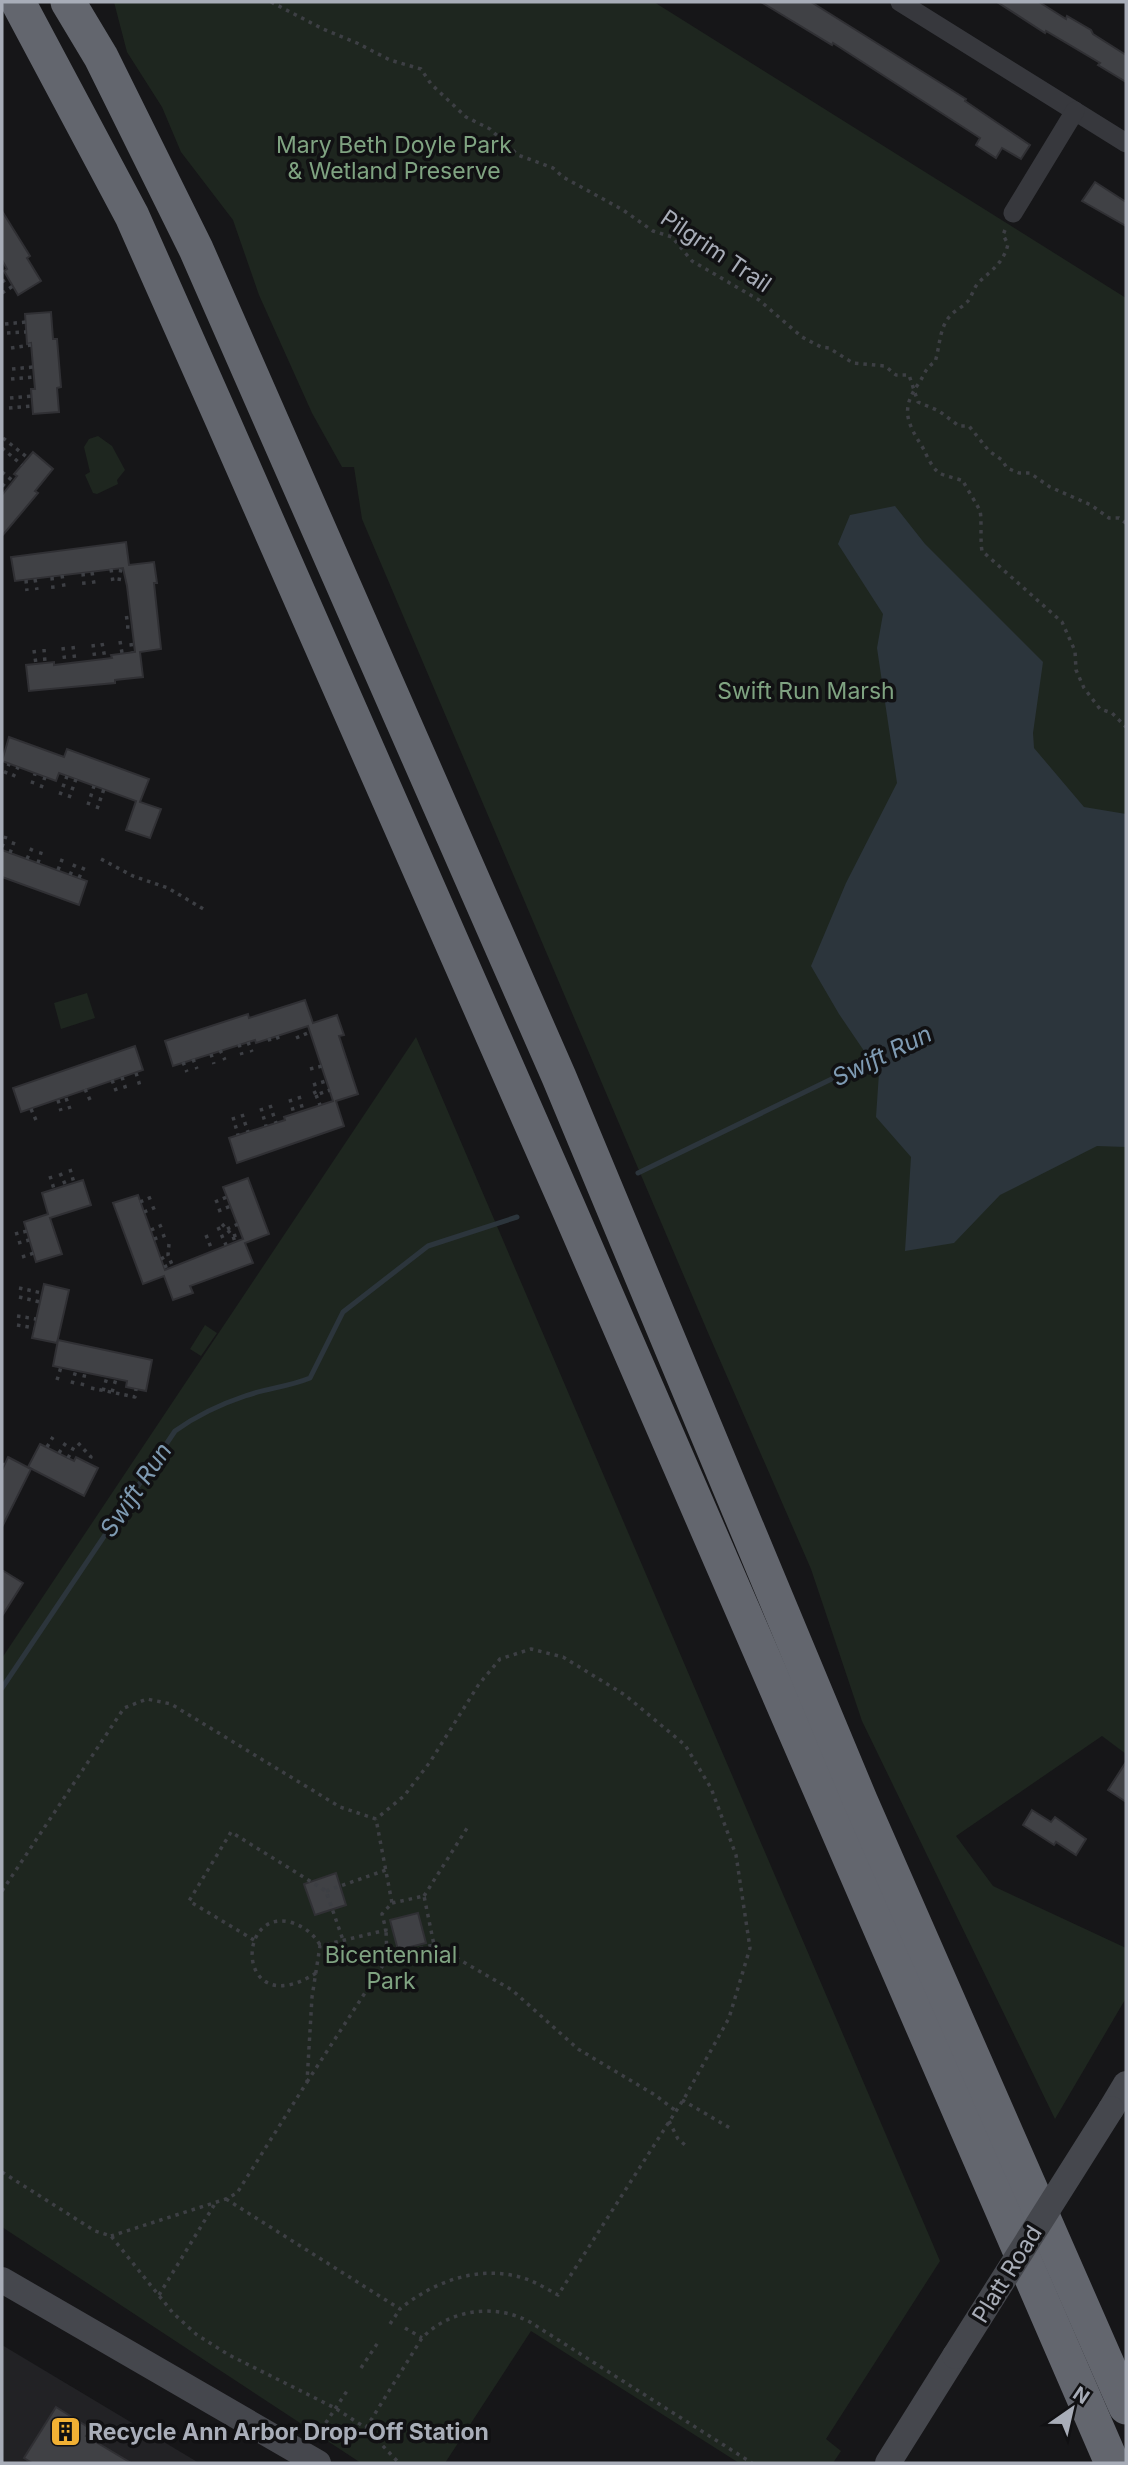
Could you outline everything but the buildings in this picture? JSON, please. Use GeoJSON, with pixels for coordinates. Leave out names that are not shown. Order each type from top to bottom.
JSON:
{"type":"FeatureCollection","features":[{"type":"Feature","properties":{"kind":"highway"},"geometry":{"type":"LineString","coordinates":[[18,2],[132,216],[579,1232],[1112,2463]]}},
{"type":"Feature","properties":{"kind":"highway"},"geometry":{"type":"LineString","coordinates":[[68,2],[101,57],[213,287],[559,1077],[860,1800],[1126,2407]]}},
{"type":"Feature","properties":{"kind":"main road","name":"Platt Road"},"geometry":{"type":"LineString","coordinates":[[888,2463],[1126,2084]]}},
{"type":"Feature","properties":{"kind":"main road"},"geometry":{"type":"LineString","coordinates":[[2,2280],[318,2463]]}},
{"type":"Feature","properties":{"kind":"street"},"geometry":{"type":"LineString","coordinates":[[900,2],[1126,143]]}},
{"type":"Feature","properties":{"kind":"street"},"geometry":{"type":"LineString","coordinates":[[1013,213],[1075,111]]}},
{"type":"Feature","properties":{"kind":"path","name":"Pilgrim Trail"},"geometry":{"type":"LineString","coordinates":[[271,2],[390,60],[421,69],[431,83],[466,117],[490,130],[518,155],[553,169],[653,231],[672,237],[692,261],[759,300],[802,337],[829,348],[853,363],[881,365],[888,367],[895,375],[906,374],[911,379],[921,405],[939,411],[960,426],[969,426],[989,452],[1002,460],[1007,468],[1018,473],[1030,473],[1050,487],[1091,505],[1110,518],[1119,518],[1126,523]]}},
{"type":"Feature","properties":{"kind":"path"},"geometry":{"type":"LineString","coordinates":[[1013,213],[1003,234],[1008,244],[1005,257],[988,277],[979,283],[968,301],[950,316],[940,335],[941,344],[935,362],[927,366],[914,389],[907,406],[906,418],[939,473],[963,481],[980,511],[979,537],[982,551],[1062,622],[1075,651],[1076,670],[1084,688],[1100,709],[1112,713],[1126,727]]}},
{"type":"Feature","properties":{"kind":"path"},"geometry":{"type":"LineString","coordinates":[[2,282],[8,278]]}},
{"type":"Feature","properties":{"kind":"path"},"geometry":{"type":"LineString","coordinates":[[2,293],[13,286]]}},
{"type":"Feature","properties":{"kind":"path"},"geometry":{"type":"LineString","coordinates":[[5,324],[26,322]]}},
{"type":"Feature","properties":{"kind":"path"},"geometry":{"type":"LineString","coordinates":[[7,333],[26,332]]}},
{"type":"Feature","properties":{"kind":"path"},"geometry":{"type":"LineString","coordinates":[[11,348],[31,345]]}},
{"type":"Feature","properties":{"kind":"path"},"geometry":{"type":"LineString","coordinates":[[12,369],[33,367]]}},
{"type":"Feature","properties":{"kind":"path"},"geometry":{"type":"LineString","coordinates":[[11,379],[34,377]]}},
{"type":"Feature","properties":{"kind":"path"},"geometry":{"type":"LineString","coordinates":[[10,398],[32,396]]}},
{"type":"Feature","properties":{"kind":"path"},"geometry":{"type":"LineString","coordinates":[[9,408],[33,406]]}},
{"type":"Feature","properties":{"kind":"path"},"geometry":{"type":"LineString","coordinates":[[3,438],[28,458]]}},
{"type":"Feature","properties":{"kind":"path"},"geometry":{"type":"LineString","coordinates":[[2,448],[22,465]]}},
{"type":"Feature","properties":{"kind":"path"},"geometry":{"type":"LineString","coordinates":[[2,472],[13,481]]}},
{"type":"Feature","properties":{"kind":"path"},"geometry":{"type":"LineString","coordinates":[[2,484],[7,488]]}},
{"type":"Feature","properties":{"kind":"path"},"geometry":{"type":"LineString","coordinates":[[121,568],[122,577]]}},
{"type":"Feature","properties":{"kind":"path"},"geometry":{"type":"LineString","coordinates":[[111,569],[113,582]]}},
{"type":"Feature","properties":{"kind":"path"},"geometry":{"type":"LineString","coordinates":[[92,572],[94,584]]}},
{"type":"Feature","properties":{"kind":"path"},"geometry":{"type":"LineString","coordinates":[[83,573],[84,585]]}},
{"type":"Feature","properties":{"kind":"path"},"geometry":{"type":"LineString","coordinates":[[62,575],[64,587]]}},
{"type":"Feature","properties":{"kind":"path"},"geometry":{"type":"LineString","coordinates":[[52,577],[54,589]]}},
{"type":"Feature","properties":{"kind":"path"},"geometry":{"type":"LineString","coordinates":[[35,579],[37,590]]}},
{"type":"Feature","properties":{"kind":"path"},"geometry":{"type":"LineString","coordinates":[[26,580],[27,591]]}},
{"type":"Feature","properties":{"kind":"path"},"geometry":{"type":"LineString","coordinates":[[125,618],[131,617]]}},
{"type":"Feature","properties":{"kind":"path"},"geometry":{"type":"LineString","coordinates":[[126,627],[132,627]]}},
{"type":"Feature","properties":{"kind":"path"},"geometry":{"type":"LineString","coordinates":[[120,641],[122,653]]}},
{"type":"Feature","properties":{"kind":"path"},"geometry":{"type":"LineString","coordinates":[[131,642],[132,652]]}},
{"type":"Feature","properties":{"kind":"path"},"geometry":{"type":"LineString","coordinates":[[93,643],[95,660]]}},
{"type":"Feature","properties":{"kind":"path"},"geometry":{"type":"LineString","coordinates":[[102,643],[105,658]]}},
{"type":"Feature","properties":{"kind":"path"},"geometry":{"type":"LineString","coordinates":[[73,646],[75,662]]}},
{"type":"Feature","properties":{"kind":"path"},"geometry":{"type":"LineString","coordinates":[[63,647],[65,663]]}},
{"type":"Feature","properties":{"kind":"path"},"geometry":{"type":"LineString","coordinates":[[44,649],[45,663]]}},
{"type":"Feature","properties":{"kind":"path"},"geometry":{"type":"LineString","coordinates":[[34,650],[36,664]]}},
{"type":"Feature","properties":{"kind":"path"},"geometry":{"type":"LineString","coordinates":[[5,774],[9,764]]}},
{"type":"Feature","properties":{"kind":"path"},"geometry":{"type":"LineString","coordinates":[[13,777],[18,767]]}},
{"type":"Feature","properties":{"kind":"path"},"geometry":{"type":"LineString","coordinates":[[32,784],[36,774]]}},
{"type":"Feature","properties":{"kind":"path"},"geometry":{"type":"LineString","coordinates":[[60,795],[67,776]]}},
{"type":"Feature","properties":{"kind":"path"},"geometry":{"type":"LineString","coordinates":[[41,788],[45,777]]}},
{"type":"Feature","properties":{"kind":"path"},"geometry":{"type":"LineString","coordinates":[[69,798],[76,779]]}},
{"type":"Feature","properties":{"kind":"path"},"geometry":{"type":"LineString","coordinates":[[88,805],[94,786]]}},
{"type":"Feature","properties":{"kind":"path"},"geometry":{"type":"LineString","coordinates":[[97,809],[104,789]]}},
{"type":"Feature","properties":{"kind":"path"},"geometry":{"type":"LineString","coordinates":[[2,847],[6,836]]}},
{"type":"Feature","properties":{"kind":"path"},"geometry":{"type":"LineString","coordinates":[[10,853],[15,839]]}},
{"type":"Feature","properties":{"kind":"path"},"geometry":{"type":"LineString","coordinates":[[27,859],[33,846]]}},
{"type":"Feature","properties":{"kind":"path"},"geometry":{"type":"LineString","coordinates":[[38,863],[42,849]]}},
{"type":"Feature","properties":{"kind":"path"},"geometry":{"type":"LineString","coordinates":[[58,870],[63,857]]}},
{"type":"Feature","properties":{"kind":"path"},"geometry":{"type":"LineString","coordinates":[[101,859],[132,876],[168,888],[205,910]]}},
{"type":"Feature","properties":{"kind":"path"},"geometry":{"type":"LineString","coordinates":[[70,875],[76,862]]}},
{"type":"Feature","properties":{"kind":"path"},"geometry":{"type":"LineString","coordinates":[[79,878],[85,865]]}},
{"type":"Feature","properties":{"kind":"path"},"geometry":{"type":"LineString","coordinates":[[296,1030],[297,1037],[309,1032],[305,1027]]}},
{"type":"Feature","properties":{"kind":"path"},"geometry":{"type":"LineString","coordinates":[[277,1036],[280,1043]]}},
{"type":"Feature","properties":{"kind":"path"},"geometry":{"type":"LineString","coordinates":[[269,1038],[271,1046]]}},
{"type":"Feature","properties":{"kind":"path"},"geometry":{"type":"LineString","coordinates":[[248,1042],[251,1052]]}},
{"type":"Feature","properties":{"kind":"path"},"geometry":{"type":"LineString","coordinates":[[239,1044],[242,1055]]}},
{"type":"Feature","properties":{"kind":"path"},"geometry":{"type":"LineString","coordinates":[[220,1051],[225,1060]]}},
{"type":"Feature","properties":{"kind":"path"},"geometry":{"type":"LineString","coordinates":[[211,1054],[214,1064]]}},
{"type":"Feature","properties":{"kind":"path"},"geometry":{"type":"LineString","coordinates":[[193,1059],[197,1069]]}},
{"type":"Feature","properties":{"kind":"path"},"geometry":{"type":"LineString","coordinates":[[184,1062],[187,1072]]}},
{"type":"Feature","properties":{"kind":"path"},"geometry":{"type":"LineString","coordinates":[[310,1069],[322,1066]]}},
{"type":"Feature","properties":{"kind":"path"},"geometry":{"type":"LineString","coordinates":[[136,1073],[140,1086]]}},
{"type":"Feature","properties":{"kind":"path"},"geometry":{"type":"LineString","coordinates":[[122,1077],[126,1090]]}},
{"type":"Feature","properties":{"kind":"path"},"geometry":{"type":"LineString","coordinates":[[112,1080],[117,1093]]}},
{"type":"Feature","properties":{"kind":"path"},"geometry":{"type":"LineString","coordinates":[[313,1085],[326,1081]]}},
{"type":"Feature","properties":{"kind":"path"},"geometry":{"type":"LineString","coordinates":[[85,1089],[91,1102]]}},
{"type":"Feature","properties":{"kind":"path"},"geometry":{"type":"LineString","coordinates":[[320,1105],[315,1093],[330,1090]]}},
{"type":"Feature","properties":{"kind":"path"},"geometry":{"type":"LineString","coordinates":[[299,1096],[303,1111]]}},
{"type":"Feature","properties":{"kind":"path"},"geometry":{"type":"LineString","coordinates":[[66,1098],[70,1109]]}},
{"type":"Feature","properties":{"kind":"path"},"geometry":{"type":"LineString","coordinates":[[290,1099],[294,1114]]}},
{"type":"Feature","properties":{"kind":"path"},"geometry":{"type":"LineString","coordinates":[[58,1100],[61,1111]]}},
{"type":"Feature","properties":{"kind":"path"},"geometry":{"type":"LineString","coordinates":[[270,1105],[276,1123]]}},
{"type":"Feature","properties":{"kind":"path"},"geometry":{"type":"LineString","coordinates":[[261,1108],[266,1126]]}},
{"type":"Feature","properties":{"kind":"path"},"geometry":{"type":"LineString","coordinates":[[31,1109],[36,1120]]}},
{"type":"Feature","properties":{"kind":"path"},"geometry":{"type":"LineString","coordinates":[[242,1114],[248,1132]]}},
{"type":"Feature","properties":{"kind":"path"},"geometry":{"type":"LineString","coordinates":[[233,1117],[238,1135]]}},
{"type":"Feature","properties":{"kind":"path"},"geometry":{"type":"LineString","coordinates":[[70,1169],[74,1183]]}},
{"type":"Feature","properties":{"kind":"path"},"geometry":{"type":"LineString","coordinates":[[60,1173],[66,1186]]}},
{"type":"Feature","properties":{"kind":"path"},"geometry":{"type":"LineString","coordinates":[[50,1176],[54,1189]]}},
{"type":"Feature","properties":{"kind":"path"},"geometry":{"type":"LineString","coordinates":[[140,1202],[152,1197]]}},
{"type":"Feature","properties":{"kind":"path"},"geometry":{"type":"LineString","coordinates":[[215,1202],[227,1197]]}},
{"type":"Feature","properties":{"kind":"path"},"geometry":{"type":"LineString","coordinates":[[218,1211],[231,1206]]}},
{"type":"Feature","properties":{"kind":"path"},"geometry":{"type":"LineString","coordinates":[[144,1212],[156,1207]]}},
{"type":"Feature","properties":{"kind":"path"},"geometry":{"type":"LineString","coordinates":[[227,1229],[238,1224]]}},
{"type":"Feature","properties":{"kind":"path"},"geometry":{"type":"LineString","coordinates":[[151,1230],[162,1225]]}},
{"type":"Feature","properties":{"kind":"path"},"geometry":{"type":"LineString","coordinates":[[226,1245],[220,1225],[227,1229],[235,1242]]}},
{"type":"Feature","properties":{"kind":"path"},"geometry":{"type":"LineString","coordinates":[[15,1234],[27,1231]]}},
{"type":"Feature","properties":{"kind":"path"},"geometry":{"type":"LineString","coordinates":[[233,1236],[241,1234]]}},
{"type":"Feature","properties":{"kind":"path"},"geometry":{"type":"LineString","coordinates":[[154,1239],[166,1235]]}},
{"type":"Feature","properties":{"kind":"path"},"geometry":{"type":"LineString","coordinates":[[206,1235],[212,1250]]}},
{"type":"Feature","properties":{"kind":"path"},"geometry":{"type":"LineString","coordinates":[[18,1243],[29,1240]]}},
{"type":"Feature","properties":{"kind":"path"},"geometry":{"type":"LineString","coordinates":[[164,1267],[172,1266],[168,1255],[169,1244]]}},
{"type":"Feature","properties":{"kind":"path"},"geometry":{"type":"LineString","coordinates":[[22,1257],[34,1253]]}},
{"type":"Feature","properties":{"kind":"path"},"geometry":{"type":"LineString","coordinates":[[161,1259],[168,1255]]}},
{"type":"Feature","properties":{"kind":"path"},"geometry":{"type":"LineString","coordinates":[[19,1288],[42,1293]]}},
{"type":"Feature","properties":{"kind":"path"},"geometry":{"type":"LineString","coordinates":[[19,1297],[40,1302]]}},
{"type":"Feature","properties":{"kind":"path"},"geometry":{"type":"LineString","coordinates":[[18,1315],[36,1319]]}},
{"type":"Feature","properties":{"kind":"path"},"geometry":{"type":"LineString","coordinates":[[17,1325],[34,1328]]}},
{"type":"Feature","properties":{"kind":"path"},"geometry":{"type":"LineString","coordinates":[[57,1380],[61,1367]]}},
{"type":"Feature","properties":{"kind":"path"},"geometry":{"type":"LineString","coordinates":[[72,1384],[76,1370]]}},
{"type":"Feature","properties":{"kind":"path"},"geometry":{"type":"LineString","coordinates":[[82,1386],[85,1373]]}},
{"type":"Feature","properties":{"kind":"path"},"geometry":{"type":"LineString","coordinates":[[103,1391],[107,1377]]}},
{"type":"Feature","properties":{"kind":"path"},"geometry":{"type":"LineString","coordinates":[[112,1392],[116,1379]]}},
{"type":"Feature","properties":{"kind":"path"},"geometry":{"type":"LineString","coordinates":[[91,1388],[135,1397],[136,1389]]}},
{"type":"Feature","properties":{"kind":"path"},"geometry":{"type":"LineString","coordinates":[[47,1447],[53,1437]]}},
{"type":"Feature","properties":{"kind":"path"},"geometry":{"type":"LineString","coordinates":[[59,1453],[67,1441]]}},
{"type":"Feature","properties":{"kind":"path"},"geometry":{"type":"LineString","coordinates":[[68,1458],[77,1443],[91,1457],[88,1463]]}},
{"type":"Feature","properties":{"kind":"path"},"geometry":{"type":"LineString","coordinates":[[376,1819],[404,1796],[430,1762],[479,1684],[500,1659],[531,1649],[563,1657],[625,1695],[685,1745],[711,1788],[736,1855],[750,1948],[729,2018],[676,2110],[558,2295],[527,2280],[500,2274],[480,2274],[443,2282],[400,2309],[390,2324]]}},
{"type":"Feature","properties":{"kind":"path"},"geometry":{"type":"LineString","coordinates":[[2,1891],[124,1708],[147,1699],[171,1704],[340,1807],[376,1819]]}},
{"type":"Feature","properties":{"kind":"path"},"geometry":{"type":"LineString","coordinates":[[376,1819],[392,1903]]}},
{"type":"Feature","properties":{"kind":"path"},"geometry":{"type":"LineString","coordinates":[[434,1944],[424,1896],[469,1825]]}},
{"type":"Feature","properties":{"kind":"path"},"geometry":{"type":"LineString","coordinates":[[254,1940],[189,1901],[232,1832],[326,1891],[343,1940]]}},
{"type":"Feature","properties":{"kind":"path"},"geometry":{"type":"LineString","coordinates":[[326,1891],[386,1870]]}},
{"type":"Feature","properties":{"kind":"path"},"geometry":{"type":"LineString","coordinates":[[111,2236],[226,2199],[237,2193],[387,1959],[386,1930],[382,1914],[392,1903],[424,1896]]}},
{"type":"Feature","properties":{"kind":"path"},"geometry":{"type":"LineString","coordinates":[[307,2082],[320,1945],[310,1932],[287,1922],[267,1925],[254,1940],[252,1961],[256,1970],[260,1977],[274,1985],[288,1987],[301,1983],[316,1973]]}},
{"type":"Feature","properties":{"kind":"path"},"geometry":{"type":"LineString","coordinates":[[320,1945],[386,1930]]}},
{"type":"Feature","properties":{"kind":"path"},"geometry":{"type":"LineString","coordinates":[[387,1956],[434,1944],[512,1990],[579,2049],[676,2110]]}},
{"type":"Feature","properties":{"kind":"path"},"geometry":{"type":"LineString","coordinates":[[682,2100],[730,2128]]}},
{"type":"Feature","properties":{"kind":"path"},"geometry":{"type":"LineString","coordinates":[[669,2121],[678,2139],[685,2145]]}},
{"type":"Feature","properties":{"kind":"path"},"geometry":{"type":"LineString","coordinates":[[2,2172],[95,2231],[111,2236],[173,2313],[197,2335],[229,2355],[335,2408],[366,2428],[399,2463]]}},
{"type":"Feature","properties":{"kind":"path"},"geometry":{"type":"LineString","coordinates":[[226,2199],[400,2309]]}},
{"type":"Feature","properties":{"kind":"path"},"geometry":{"type":"LineString","coordinates":[[159,2295],[216,2202]]}},
{"type":"Feature","properties":{"kind":"path"},"geometry":{"type":"LineString","coordinates":[[366,2428],[422,2338],[432,2328],[444,2321],[478,2311],[508,2312],[519,2316],[752,2463]]}},
{"type":"Feature","properties":{"kind":"path"},"geometry":{"type":"LineString","coordinates":[[405,2328],[422,2338]]}},
{"type":"Feature","properties":{"kind":"path"},"geometry":{"type":"LineString","coordinates":[[361,2368],[379,2341]]}},
{"type":"Feature","properties":{"kind":"path"},"geometry":{"type":"LineString","coordinates":[[321,2430],[349,2388]]}},
{"type":"Feature","properties":{"kind":"shaded area"},"geometry":{"type":"Polygon","coordinates":[[[2,2345],[199,2463],[2,2463],[2,2345]]]}},
{"type":"Feature","properties":{"kind":"green space","name":"Swift Run Marsh"},"geometry":{"type":"Polygon","coordinates":[[[114,2],[654,2],[1126,298],[1126,1754],[1102,1736],[956,1836],[993,1886],[1126,1948],[1126,1998],[1055,2119],[862,1721],[811,1569],[362,519],[354,467],[342,467],[312,413],[259,295],[233,220],[181,152],[162,107],[127,52],[114,2]]]}},
{"type":"Feature","properties":{"kind":"green space"},"geometry":{"type":"Polygon","coordinates":[[[98,436],[112,446],[125,470],[117,480],[118,484],[97,494],[93,493],[85,475],[90,472],[84,447],[89,439],[98,436]]]}},
{"type":"Feature","properties":{"kind":"green space"},"geometry":{"type":"Polygon","coordinates":[[[87,993],[95,1018],[61,1029],[54,1003],[87,993]]]}},
{"type":"Feature","properties":{"kind":"green space","name":"Bicentennial Park"},"geometry":{"type":"Polygon","coordinates":[[[416,1037],[940,2261],[826,2439],[841,2451],[833,2463],[739,2463],[531,2331],[445,2463],[361,2463],[2,2227],[2,1658],[416,1037]]]}},
{"type":"Feature","properties":{"kind":"green space"},"geometry":{"type":"Polygon","coordinates":[[[205,1325],[217,1333],[201,1356],[190,1349],[205,1325]]]}},
{"type":"Feature","properties":{"kind":"water"},"geometry":{"type":"Polygon","coordinates":[[[895,506],[925,544],[1043,662],[1033,733],[1034,748],[1084,807],[1126,814],[1126,1147],[1097,1146],[1000,1195],[954,1243],[905,1251],[911,1157],[876,1117],[879,1073],[839,1014],[811,966],[846,883],[897,783],[877,648],[883,614],[838,544],[850,515],[895,506]]]}},
{"type":"Feature","properties":{"kind":"waterway","name":"Swift Run"},"geometry":{"type":"LineString","coordinates":[[638,1173],[875,1058]]}},
{"type":"Feature","properties":{"kind":"waterway","name":"Swift Run"},"geometry":{"type":"LineString","coordinates":[[2,1688],[175,1431],[200,1415],[227,1403],[310,1378],[343,1312],[428,1246],[517,1217]]}},
{"type":"Feature","properties":{"kind":"place","name":"Recycle Ann Arbor Drop-Off Station"},"geometry":{"type":"Point","coordinates":[65,2432]}},
{"type":"Feature","properties":{"kind":"park label","name":"Mary Beth Doyle Park & Wetland Preserve"},"geometry":{"type":"Point","coordinates":[394,158]}}]}
